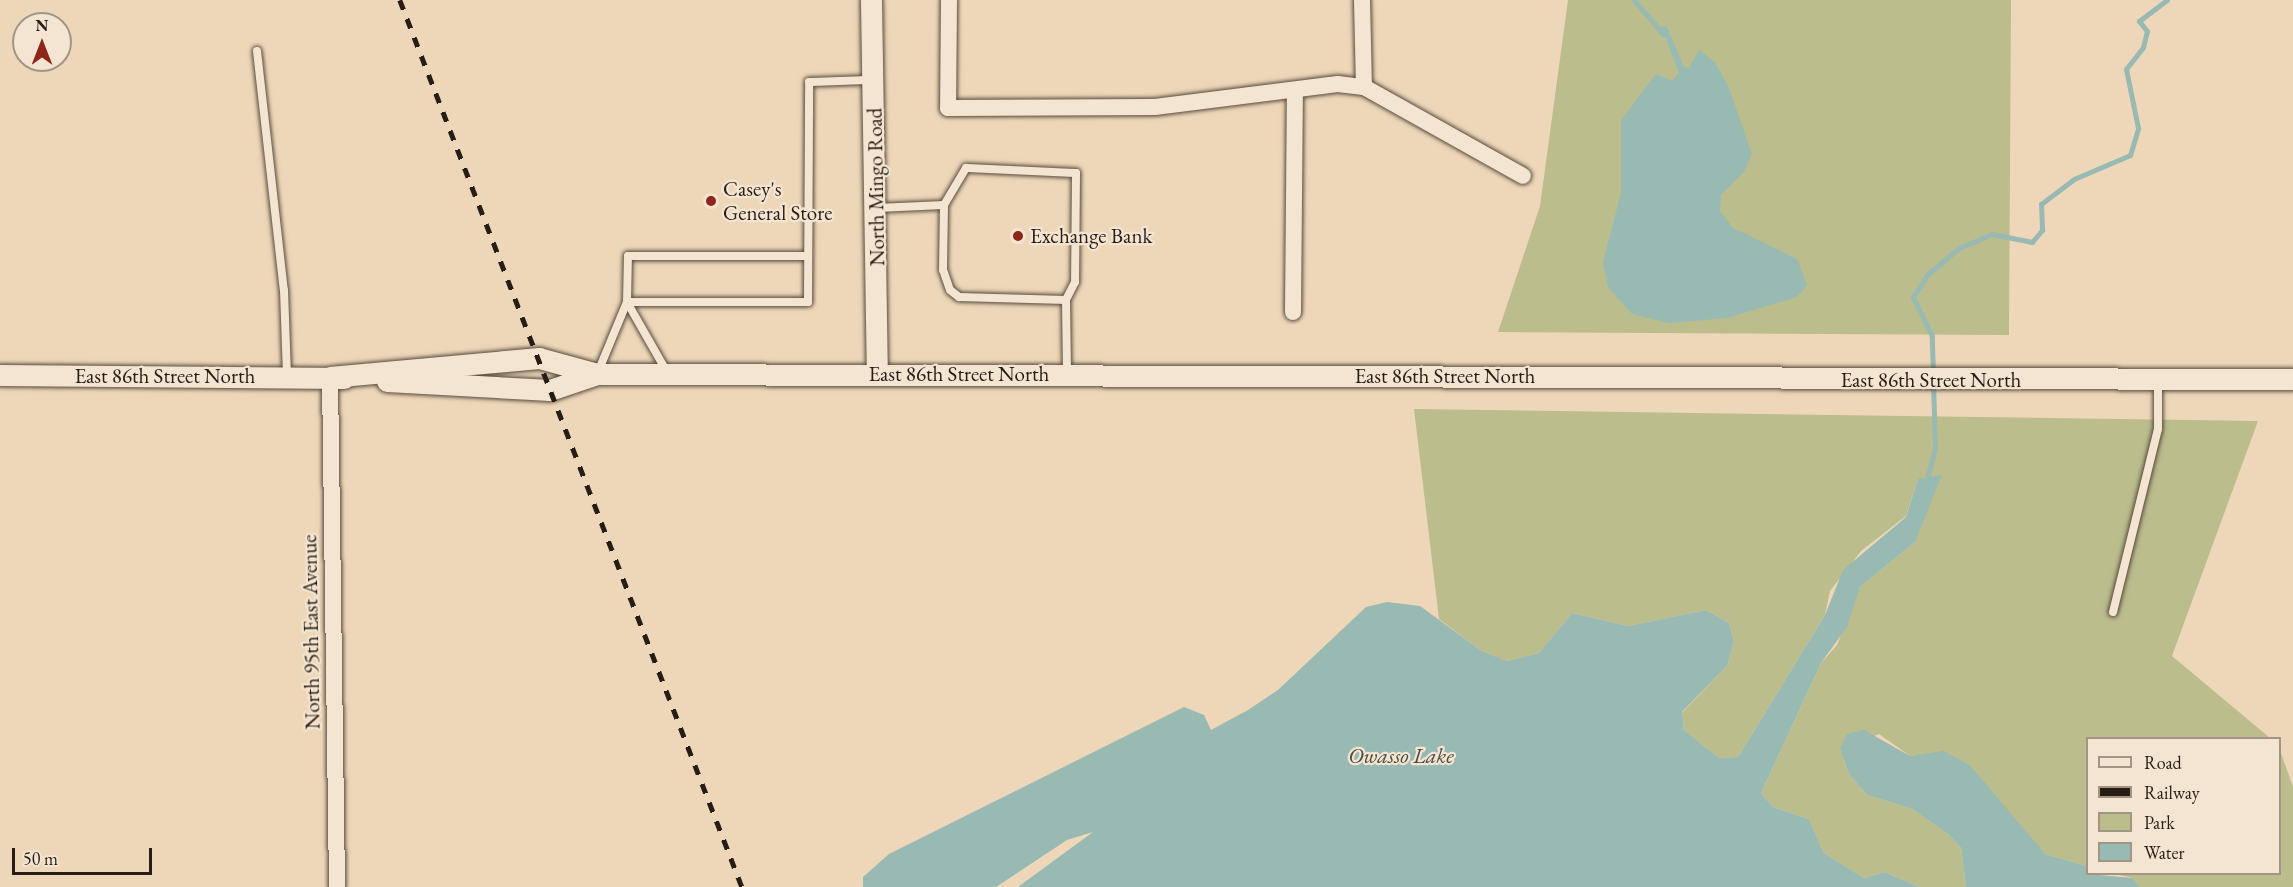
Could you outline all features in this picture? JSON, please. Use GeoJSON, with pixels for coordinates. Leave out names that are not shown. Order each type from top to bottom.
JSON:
{"type":"FeatureCollection","features":[{"type":"Feature","properties":{"kind":"street","name":"North Mingo Road"},"geometry":{"type":"LineString","coordinates":[[872,0],[877,208],[877,374]]}},
{"type":"Feature","properties":{"kind":"street"},"geometry":{"type":"LineString","coordinates":[[949,0],[948,108],[1155,107],[1295,90],[1364,87],[1523,176]]}},
{"type":"Feature","properties":{"kind":"street"},"geometry":{"type":"LineString","coordinates":[[1362,0],[1364,87]]}},
{"type":"Feature","properties":{"kind":"street"},"geometry":{"type":"LineString","coordinates":[[1293,312],[1295,90]]}},
{"type":"Feature","properties":{"kind":"street","name":"East 86th Street North"},"geometry":{"type":"LineString","coordinates":[[330,377],[539,358],[597,374]]}},
{"type":"Feature","properties":{"kind":"street","name":"East 86th Street North"},"geometry":{"type":"LineString","coordinates":[[0,375],[330,377],[539,390],[597,374],[1067,374],[1988,381],[2158,378],[2293,379]]}},
{"type":"Feature","properties":{"kind":"street","name":"North 95th East Avenue"},"geometry":{"type":"LineString","coordinates":[[330,377],[337,887]]}},
{"type":"Feature","properties":{"kind":"lane"},"geometry":{"type":"LineString","coordinates":[[257,51],[284,290],[287,377]]}},
{"type":"Feature","properties":{"kind":"lane"},"geometry":{"type":"LineString","coordinates":[[627,302],[808,303],[809,82],[874,80]]}},
{"type":"Feature","properties":{"kind":"lane"},"geometry":{"type":"LineString","coordinates":[[1066,300],[959,297],[944,280],[944,205],[966,168],[1076,173],[1075,282],[1066,300],[1067,374]]}},
{"type":"Feature","properties":{"kind":"lane"},"geometry":{"type":"LineString","coordinates":[[877,208],[944,205]]}},
{"type":"Feature","properties":{"kind":"lane"},"geometry":{"type":"LineString","coordinates":[[597,374],[627,302],[628,256],[808,256]]}},
{"type":"Feature","properties":{"kind":"lane"},"geometry":{"type":"LineString","coordinates":[[627,302],[668,374]]}},
{"type":"Feature","properties":{"kind":"lane"},"geometry":{"type":"LineString","coordinates":[[2113,612],[2158,429],[2158,378]]}},
{"type":"Feature","properties":{"kind":"green space"},"geometry":{"type":"Polygon","coordinates":[[[1568,0],[2011,0],[2009,335],[1498,332],[1540,206],[1568,0]]]}},
{"type":"Feature","properties":{"kind":"green space"},"geometry":{"type":"Polygon","coordinates":[[[1414,409],[2258,421],[2172,656],[2269,737],[2086,737],[2086,866],[2045,854],[2028,839],[1970,765],[1943,752],[1910,756],[1879,734],[1840,749],[1849,774],[1867,795],[1912,809],[1948,834],[1961,848],[1966,887],[1919,887],[1885,872],[1864,878],[1824,853],[1809,819],[1773,807],[1761,793],[1821,663],[1837,645],[1860,587],[1915,542],[1918,479],[1906,516],[1861,551],[1830,591],[1825,615],[1738,757],[1719,758],[1684,730],[1682,713],[1727,666],[1734,642],[1729,623],[1706,610],[1628,626],[1572,613],[1539,653],[1507,661],[1482,651],[1439,619],[1414,409]]]}},
{"type":"Feature","properties":{"kind":"green space"},"geometry":{"type":"Polygon","coordinates":[[[2281,753],[2293,787],[2293,887],[2140,887],[2133,878],[2120,875],[2281,875],[2281,753]]]}},
{"type":"Feature","properties":{"kind":"water"},"geometry":{"type":"Polygon","coordinates":[[[1661,26],[1667,27],[1684,67],[1689,68],[1699,50],[1715,62],[1729,88],[1752,154],[1744,172],[1721,195],[1720,211],[1733,228],[1797,259],[1807,285],[1797,297],[1727,318],[1669,323],[1632,314],[1608,287],[1603,262],[1621,193],[1621,120],[1656,74],[1672,81],[1679,73],[1661,26]]]}},
{"type":"Feature","properties":{"kind":"water","name":"Owasso Lake"},"geometry":{"type":"Polygon","coordinates":[[[1942,475],[1915,542],[1860,587],[1847,627],[1821,663],[1761,793],[1773,807],[1809,819],[1824,853],[1864,878],[1885,872],[1919,887],[1018,887],[1093,832],[1067,840],[996,887],[863,887],[863,877],[889,854],[1184,707],[1204,715],[1211,730],[1248,710],[1278,690],[1366,607],[1387,602],[1420,606],[1482,651],[1507,661],[1539,653],[1572,613],[1628,626],[1706,610],[1729,623],[1734,642],[1727,666],[1682,712],[1684,730],[1719,758],[1738,757],[1825,615],[1843,570],[1906,517],[1918,479],[1942,475]]]}},
{"type":"Feature","properties":{"kind":"water"},"geometry":{"type":"Polygon","coordinates":[[[1864,730],[1910,756],[1943,751],[1970,765],[2045,854],[2086,866],[2086,875],[2133,878],[2140,887],[1966,887],[1961,848],[1948,834],[1912,809],[1867,795],[1849,774],[1840,749],[1847,734],[1864,730]]]}},
{"type":"Feature","properties":{"kind":"waterway"},"geometry":{"type":"LineString","coordinates":[[1634,0],[1664,35]]}},
{"type":"Feature","properties":{"kind":"waterway"},"geometry":{"type":"LineString","coordinates":[[1933,373],[1932,336],[1913,297],[1928,274],[1959,248],[1992,234],[2032,242],[2042,230],[2041,204],[2074,179],[2130,155],[2138,128],[2126,69],[2143,47],[2147,31],[2139,21],[2167,0]]}},
{"type":"Feature","properties":{"kind":"waterway"},"geometry":{"type":"LineString","coordinates":[[1926,482],[1935,449],[1933,382]]}},
{"type":"Feature","properties":{"kind":"railway"},"geometry":{"type":"LineString","coordinates":[[400,0],[742,887]]}},
{"type":"Feature","properties":{"kind":"place","name":"Casey's General Store"},"geometry":{"type":"Point","coordinates":[711,201]}},
{"type":"Feature","properties":{"kind":"place","name":"Exchange Bank"},"geometry":{"type":"Point","coordinates":[1018,236]}}]}
